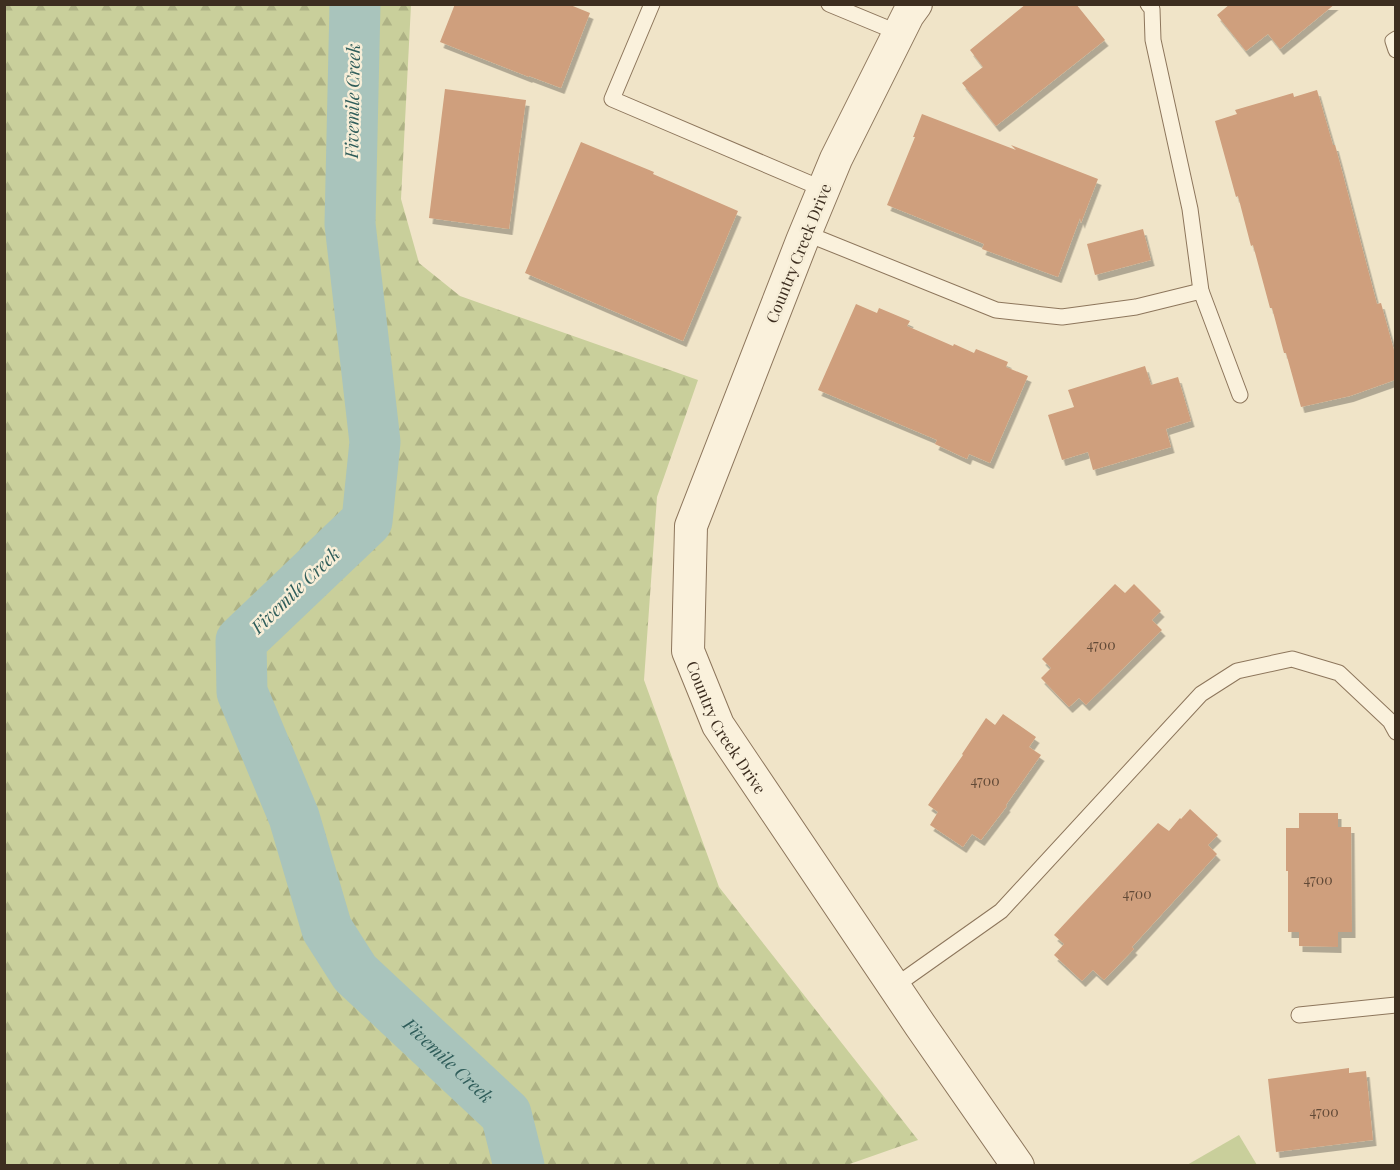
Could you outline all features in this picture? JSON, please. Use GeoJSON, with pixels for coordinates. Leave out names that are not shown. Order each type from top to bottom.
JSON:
{"type":"FeatureCollection","features":[{"type":"Feature","properties":{"kind":"street","name":"Country Creek Drive"},"geometry":{"type":"LineString","coordinates":[[916,4],[908,15],[823,189],[691,525],[688,651],[718,725],[895,986],[1009,1164]]}},
{"type":"Feature","properties":{"kind":"lane"},"geometry":{"type":"LineString","coordinates":[[652,4],[612,99],[823,189]]}},
{"type":"Feature","properties":{"kind":"lane"},"geometry":{"type":"LineString","coordinates":[[829,4],[899,33]]}},
{"type":"Feature","properties":{"kind":"lane"},"geometry":{"type":"LineString","coordinates":[[1148,4],[1152,9],[1153,40],[1190,209],[1201,291],[1240,395]]}},
{"type":"Feature","properties":{"kind":"lane"},"geometry":{"type":"LineString","coordinates":[[1395,39],[1393,41],[1395,50]]}},
{"type":"Feature","properties":{"kind":"lane"},"geometry":{"type":"LineString","coordinates":[[805,233],[996,310],[1062,317],[1136,307],[1201,291]]}},
{"type":"Feature","properties":{"kind":"lane"},"geometry":{"type":"LineString","coordinates":[[895,986],[1001,911],[1201,694],[1238,671],[1292,659],[1339,673],[1390,722],[1395,732]]}},
{"type":"Feature","properties":{"kind":"lane"},"geometry":{"type":"LineString","coordinates":[[1299,1015],[1395,1005]]}},
{"type":"Feature","properties":{"kind":"green space"},"geometry":{"type":"Polygon","coordinates":[[[5,4],[411,5],[401,199],[419,263],[460,296],[698,380],[657,497],[644,680],[719,887],[918,1140],[844,1166],[5,1165],[5,4]]]}},
{"type":"Feature","properties":{"kind":"green space"},"geometry":{"type":"Polygon","coordinates":[[[1239,1135],[1257,1165],[1187,1165],[1239,1135]]]}},
{"type":"Feature","properties":{"kind":"building"},"geometry":{"type":"Polygon","coordinates":[[[455,4],[568,4],[590,13],[561,88],[440,42],[455,4]]]}},
{"type":"Feature","properties":{"kind":"building"},"geometry":{"type":"Polygon","coordinates":[[[1026,4],[1076,4],[1105,40],[996,126],[962,83],[983,67],[970,50],[1026,4]]]}},
{"type":"Feature","properties":{"kind":"building"},"geometry":{"type":"Polygon","coordinates":[[[1230,4],[1335,4],[1280,49],[1268,34],[1246,51],[1217,15],[1230,4]]]}},
{"type":"Feature","properties":{"kind":"building"},"geometry":{"type":"Polygon","coordinates":[[[445,89],[526,100],[509,229],[429,218],[445,89]]]}},
{"type":"Feature","properties":{"kind":"building"},"geometry":{"type":"Polygon","coordinates":[[[1317,90],[1333,145],[1335,145],[1377,304],[1381,303],[1395,354],[1395,380],[1350,396],[1301,407],[1215,121],[1237,114],[1235,110],[1293,93],[1294,97],[1317,90]]]}},
{"type":"Feature","properties":{"kind":"building"},"geometry":{"type":"Polygon","coordinates":[[[922,114],[1098,179],[1081,223],[1080,218],[1058,277],[982,249],[984,244],[887,205],[922,114]]]}},
{"type":"Feature","properties":{"kind":"building"},"geometry":{"type":"Polygon","coordinates":[[[581,142],[654,172],[653,174],[738,211],[683,341],[525,273],[581,142]]]}},
{"type":"Feature","properties":{"kind":"building"},"geometry":{"type":"Polygon","coordinates":[[[1143,229],[1151,260],[1095,275],[1087,244],[1143,229]]]}},
{"type":"Feature","properties":{"kind":"building"},"geometry":{"type":"Polygon","coordinates":[[[856,304],[877,313],[879,308],[910,321],[907,326],[953,346],[954,344],[974,353],[976,349],[1008,362],[1006,367],[1028,376],[990,463],[969,454],[967,459],[935,444],[937,440],[818,390],[856,304]]]}},
{"type":"Feature","properties":{"kind":"building"},"geometry":{"type":"Polygon","coordinates":[[[1145,366],[1151,385],[1178,377],[1191,421],[1166,429],[1171,447],[1093,470],[1088,452],[1062,460],[1048,415],[1074,407],[1068,390],[1145,366]]]}},
{"type":"Feature","properties":{"kind":"building"},"geometry":{"type":"Polygon","coordinates":[[[1115,584],[1125,593],[1134,584],[1161,611],[1152,620],[1162,630],[1086,705],[1079,698],[1069,707],[1041,678],[1051,668],[1042,659],[1115,584]]]}},
{"type":"Feature","properties":{"kind":"building"},"geometry":{"type":"Polygon","coordinates":[[[1003,714],[1036,737],[1029,747],[1041,755],[981,840],[972,834],[963,847],[930,825],[938,812],[928,805],[986,718],[995,725],[1003,714]]]}},
{"type":"Feature","properties":{"kind":"building"},"geometry":{"type":"Polygon","coordinates":[[[1190,809],[1218,835],[1208,845],[1217,854],[1104,980],[1093,970],[1082,981],[1054,955],[1064,944],[1054,935],[1158,823],[1169,831],[1190,809]]]}},
{"type":"Feature","properties":{"kind":"building"},"geometry":{"type":"Polygon","coordinates":[[[1299,813],[1338,813],[1338,827],[1351,827],[1352,932],[1338,932],[1338,947],[1299,946],[1299,932],[1288,932],[1286,828],[1299,828],[1299,813]]]}},
{"type":"Feature","properties":{"kind":"building"},"geometry":{"type":"Polygon","coordinates":[[[1349,1068],[1349,1073],[1366,1071],[1373,1140],[1276,1152],[1268,1079],[1349,1068]]]}},
{"type":"Feature","properties":{"kind":"waterway","name":"Fivemile Creek"},"geometry":{"type":"LineString","coordinates":[[355,4],[350,224],[375,442],[367,521],[241,641],[242,692],[294,817],[327,929],[355,973],[506,1114],[519,1166]]}}]}
